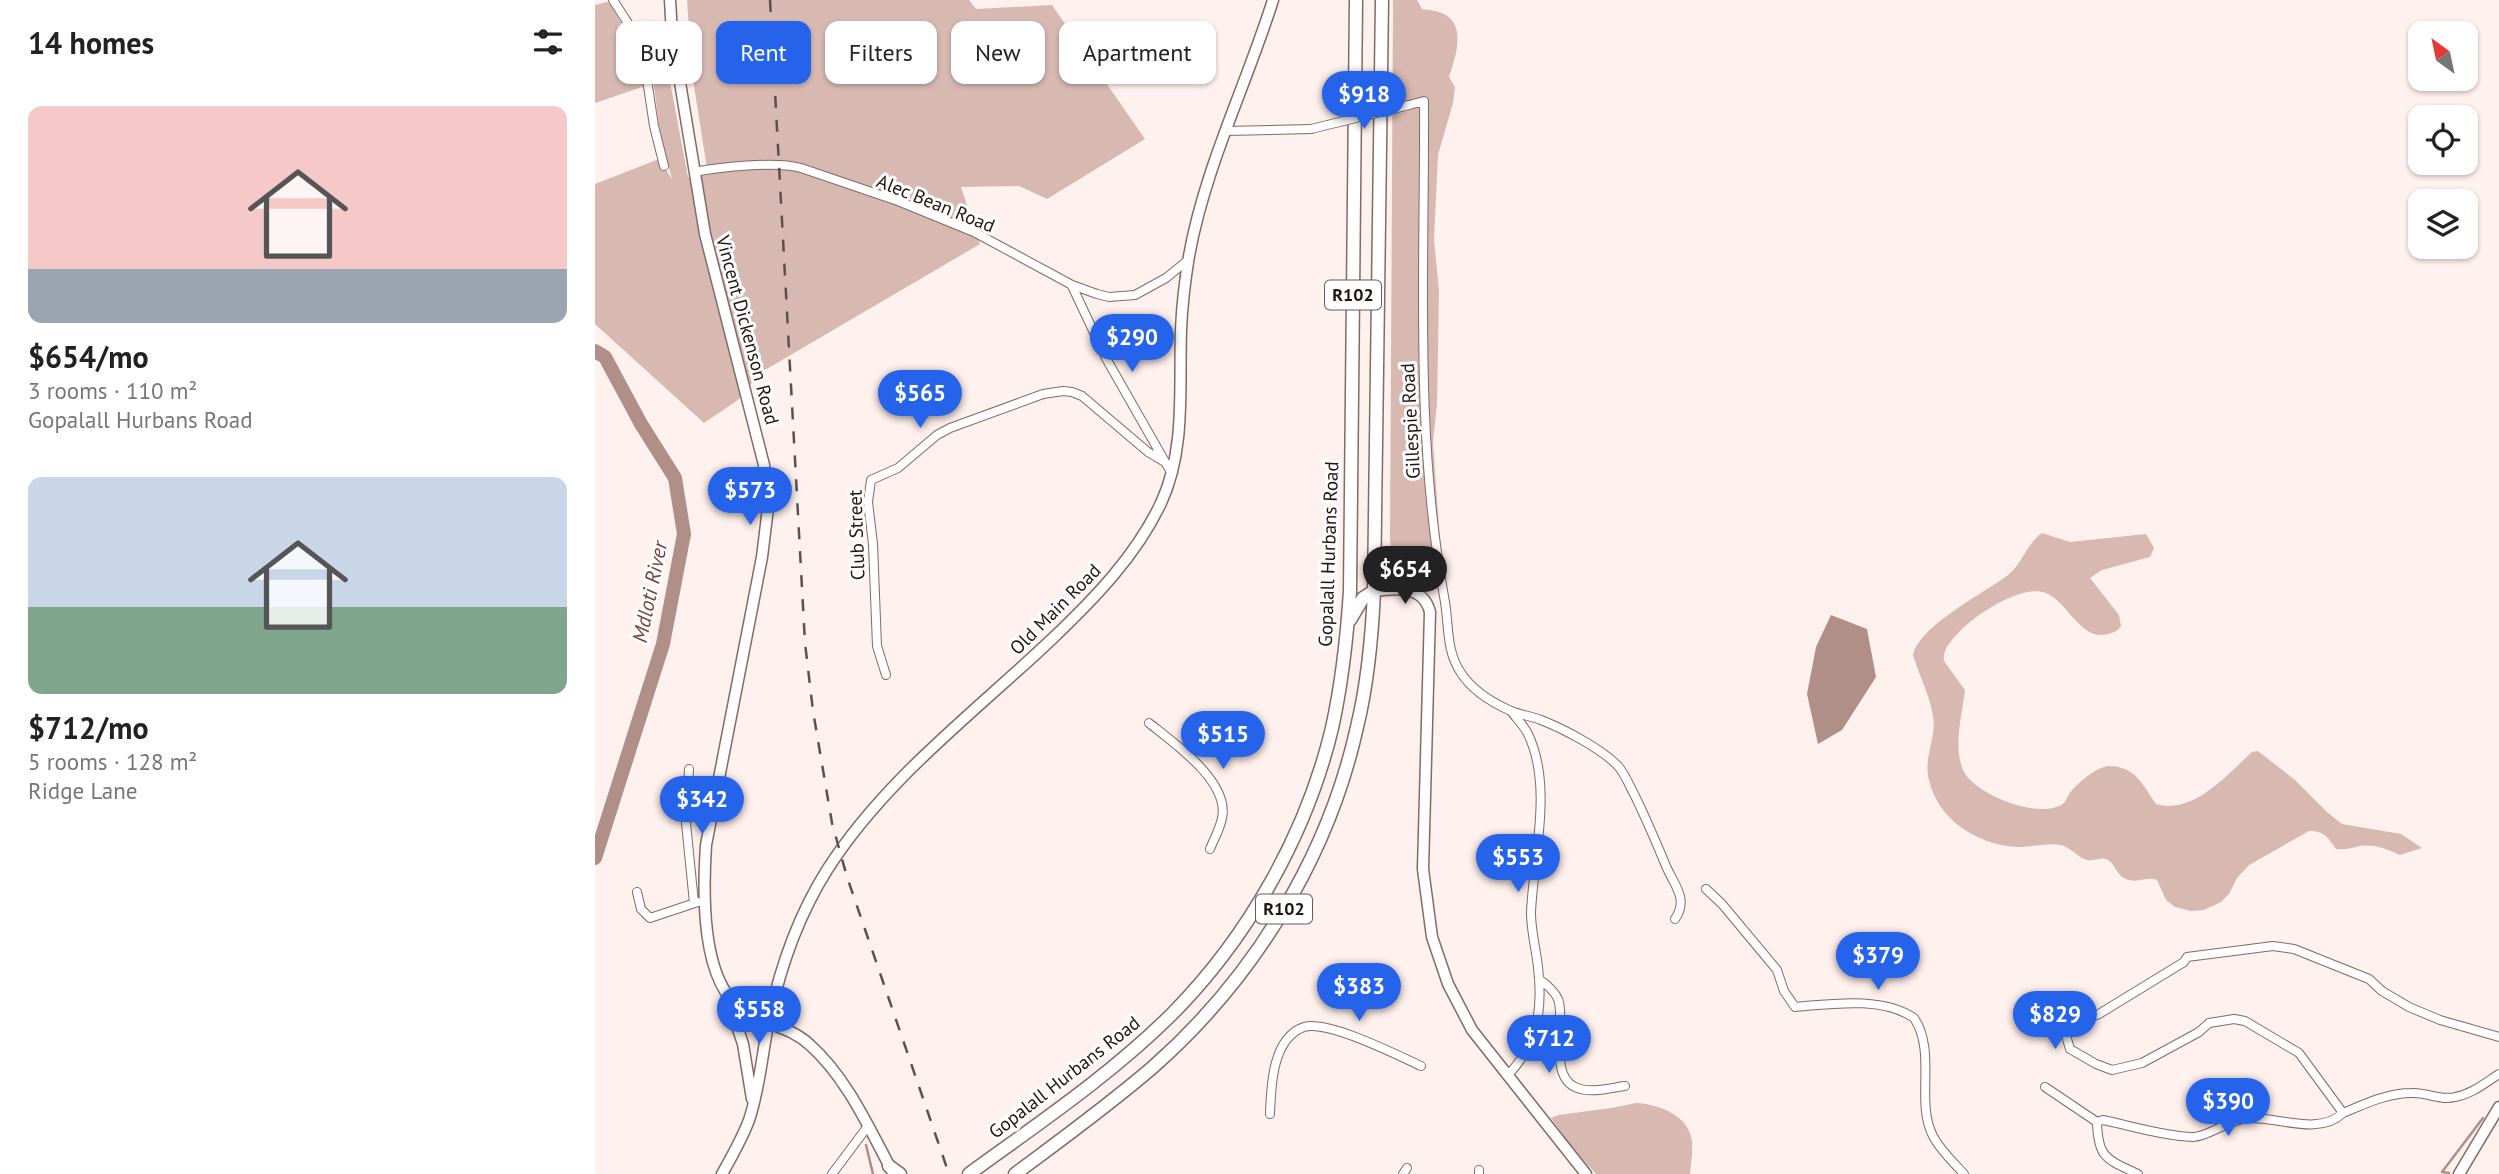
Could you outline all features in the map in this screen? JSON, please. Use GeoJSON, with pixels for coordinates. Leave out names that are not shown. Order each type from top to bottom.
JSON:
{"type":"FeatureCollection","features":[{"type":"Feature","properties":{"kind":"main road","name":"Gopalall Hurbans Road"},"geometry":{"type":"LineString","coordinates":[[969,1174],[1096,1080],[1147,1038],[1196,988],[1250,915],[1290,844],[1322,764],[1336,708],[1348,624],[1356,0]]}},
{"type":"Feature","properties":{"kind":"main road","name":"R102"},"geometry":{"type":"LineString","coordinates":[[1015,1174],[1118,1096],[1175,1046],[1234,981],[1284,909],[1323,831],[1351,750],[1367,674],[1374,591],[1382,0]]}},
{"type":"Feature","properties":{"kind":"main road"},"geometry":{"type":"LineString","coordinates":[[1349,574],[1362,588],[1374,591]]}},
{"type":"Feature","properties":{"kind":"main road"},"geometry":{"type":"LineString","coordinates":[[1348,624],[1363,598],[1374,591]]}},
{"type":"Feature","properties":{"kind":"street"},"geometry":{"type":"LineString","coordinates":[[613,0],[635,34],[643,53],[654,127],[664,166]]}},
{"type":"Feature","properties":{"kind":"street","name":"Vincent Dickenson Road"},"geometry":{"type":"LineString","coordinates":[[670,0],[672,34],[712,267],[764,465],[768,508],[762,557],[710,814],[699,902],[714,960],[743,1045],[753,1106]]}},
{"type":"Feature","properties":{"kind":"street","name":"Old Main Road"},"geometry":{"type":"LineString","coordinates":[[722,1174],[744,1133],[753,1106],[778,979],[799,923],[827,870],[896,783],[1108,583],[1157,512],[1172,474],[1179,419],[1181,328],[1188,260],[1202,198],[1273,0]]}},
{"type":"Feature","properties":{"kind":"street","name":"Gillespie Road"},"geometry":{"type":"LineString","coordinates":[[1225,131],[1311,129],[1424,101],[1424,418],[1448,636],[1455,664],[1475,689],[1511,711]]}},
{"type":"Feature","properties":{"kind":"street","name":"Alec Bean Road"},"geometry":{"type":"LineString","coordinates":[[694,172],[717,168],[789,165],[813,172],[898,201],[974,232],[1072,285],[1109,297],[1135,295],[1166,278],[1188,260]]}},
{"type":"Feature","properties":{"kind":"street"},"geometry":{"type":"LineString","coordinates":[[1072,285],[1107,360],[1172,474]]}},
{"type":"Feature","properties":{"kind":"street","name":"Club Street"},"geometry":{"type":"LineString","coordinates":[[886,674],[877,646],[875,617],[873,544],[868,502],[869,482],[873,478],[898,468],[937,435],[950,428],[1026,399],[1063,391],[1072,391],[1081,396],[1148,452],[1163,461]]}},
{"type":"Feature","properties":{"kind":"street"},"geometry":{"type":"LineString","coordinates":[[1374,591],[1413,591],[1428,604],[1430,612],[1423,869],[1430,926],[1441,965],[1459,1009],[1481,1043],[1586,1174]]}},
{"type":"Feature","properties":{"kind":"street"},"geometry":{"type":"LineString","coordinates":[[1507,1076],[1532,1040],[1538,1018],[1539,979],[1531,913],[1541,809],[1536,766],[1526,731],[1511,711]]}},
{"type":"Feature","properties":{"kind":"street"},"geometry":{"type":"LineString","coordinates":[[1511,711],[1534,717],[1596,750],[1622,771],[1680,892],[1681,906],[1675,919]]}},
{"type":"Feature","properties":{"kind":"street"},"geometry":{"type":"LineString","coordinates":[[1526,731],[1528,722],[1534,717]]}},
{"type":"Feature","properties":{"kind":"street"},"geometry":{"type":"LineString","coordinates":[[1149,723],[1199,765],[1213,782],[1222,804],[1222,818],[1210,849]]}},
{"type":"Feature","properties":{"kind":"street"},"geometry":{"type":"LineString","coordinates":[[637,892],[641,909],[650,918],[699,902],[686,823],[689,769]]}},
{"type":"Feature","properties":{"kind":"street"},"geometry":{"type":"LineString","coordinates":[[1706,889],[1722,904],[1777,970],[1784,991],[1795,1007],[1857,1003],[1898,1010],[1914,1018],[1924,1050],[1927,1114],[1933,1136],[1964,1174]]}},
{"type":"Feature","properties":{"kind":"street"},"geometry":{"type":"LineString","coordinates":[[2343,1113],[2299,1052],[2245,1021],[2234,1019],[2209,1023],[2199,1032],[2142,1063],[2112,1070],[2070,1049],[2064,1029],[2099,1014],[2184,962],[2187,957],[2273,946],[2294,949],[2369,979],[2382,991],[2409,1007],[2440,1020],[2499,1037]]}},
{"type":"Feature","properties":{"kind":"street"},"geometry":{"type":"LineString","coordinates":[[1539,979],[1552,990],[1559,1001],[1561,1063],[1570,1083],[1587,1090],[1625,1086]]}},
{"type":"Feature","properties":{"kind":"street"},"geometry":{"type":"LineString","coordinates":[[728,996],[743,1011],[799,1035],[813,1047],[841,1081],[893,1172]]}},
{"type":"Feature","properties":{"kind":"street"},"geometry":{"type":"LineString","coordinates":[[1271,1114],[1275,1069],[1281,1051],[1295,1032],[1306,1027],[1324,1028],[1349,1035],[1421,1066]]}},
{"type":"Feature","properties":{"kind":"street"},"geometry":{"type":"LineString","coordinates":[[2097,1122],[2103,1120],[2196,1137],[2229,1122],[2248,1118],[2319,1125],[2335,1121],[2343,1113],[2390,1095],[2415,1092],[2436,1098],[2454,1098],[2471,1092],[2499,1074]]}},
{"type":"Feature","properties":{"kind":"street"},"geometry":{"type":"LineString","coordinates":[[2045,1087],[2097,1122]]}},
{"type":"Feature","properties":{"kind":"street"},"geometry":{"type":"LineString","coordinates":[[2459,1174],[2499,1107]]}},
{"type":"Feature","properties":{"kind":"street"},"geometry":{"type":"LineString","coordinates":[[2097,1122],[2097,1141],[2104,1155],[2138,1174]]}},
{"type":"Feature","properties":{"kind":"street"},"geometry":{"type":"LineString","coordinates":[[832,1174],[868,1126]]}},
{"type":"Feature","properties":{"kind":"shaded area"},"geometry":{"type":"Polygon","coordinates":[[[687,0],[969,0],[976,9],[1052,5],[1063,21],[1059,21],[1059,84],[1107,84],[1145,139],[1047,199],[1019,186],[961,187],[980,244],[760,373],[738,400],[704,423],[595,324],[595,184],[659,159],[672,179],[661,140],[654,84],[670,84],[688,177],[708,175],[694,84],[702,84],[702,21],[688,21],[687,0]]]}},
{"type":"Feature","properties":{"kind":"shaded area"},"geometry":{"type":"Polygon","coordinates":[[[1393,0],[1417,0],[1422,9],[1444,14],[1451,19],[1457,34],[1456,52],[1449,77],[1455,87],[1453,103],[1438,155],[1434,239],[1439,291],[1437,404],[1433,442],[1442,570],[1429,574],[1410,571],[1399,564],[1390,540],[1393,0]]]}},
{"type":"Feature","properties":{"kind":"shaded area"},"geometry":{"type":"Polygon","coordinates":[[[607,2],[611,4],[620,21],[616,21],[616,84],[645,86],[595,103],[595,5],[607,2]]]}},
{"type":"Feature","properties":{"kind":"shaded area"},"geometry":{"type":"Polygon","coordinates":[[[2042,533],[2070,542],[2146,534],[2154,548],[2150,557],[2102,570],[2090,578],[2119,615],[2121,626],[2115,632],[2098,635],[2089,632],[2052,596],[2033,591],[2009,598],[1985,611],[1950,642],[1944,653],[1944,661],[1965,690],[1959,730],[1960,760],[1963,770],[1980,788],[2009,803],[2040,809],[2054,808],[2064,803],[2073,789],[2089,775],[2109,766],[2132,773],[2156,804],[2170,806],[2183,804],[2209,791],[2252,752],[2258,751],[2295,780],[2342,824],[2401,834],[2422,848],[2400,855],[2371,846],[2336,849],[2325,835],[2309,831],[2249,865],[2221,902],[2204,910],[2191,911],[2175,907],[2166,900],[2157,880],[2126,879],[2105,859],[2087,860],[2059,845],[2001,845],[1974,835],[1950,818],[1941,807],[1929,780],[1933,716],[1913,655],[1927,633],[1940,622],[2008,575],[2032,542],[2042,533]]]}},
{"type":"Feature","properties":{"kind":"shaded area"},"geometry":{"type":"Polygon","coordinates":[[[1831,615],[1867,629],[1876,677],[1842,730],[1818,744],[1807,694],[1816,647],[1831,615]]]}},
{"type":"Feature","properties":{"kind":"shaded area"},"geometry":{"type":"Polygon","coordinates":[[[1636,1103],[1663,1109],[1685,1124],[1692,1141],[1690,1174],[1596,1174],[1573,1149],[1551,1118],[1636,1103]]]}},
{"type":"Feature","properties":{"kind":"waterway","name":"Mdloti River"},"geometry":{"type":"LineString","coordinates":[[595,351],[605,357],[641,424],[675,478],[684,534],[663,644],[595,858]]}},
{"type":"Feature","properties":{"kind":"waterway"},"geometry":{"type":"LineString","coordinates":[[2449,1173],[2442,1172],[2483,1118]]}},
{"type":"Feature","properties":{"kind":"waterway"},"geometry":{"type":"LineString","coordinates":[[866,1145],[873,1174]]}},
{"type":"Feature","properties":{"kind":"railway"},"geometry":{"type":"LineString","coordinates":[[770,0],[805,643],[813,711],[832,823],[847,877],[949,1174]]}}]}
